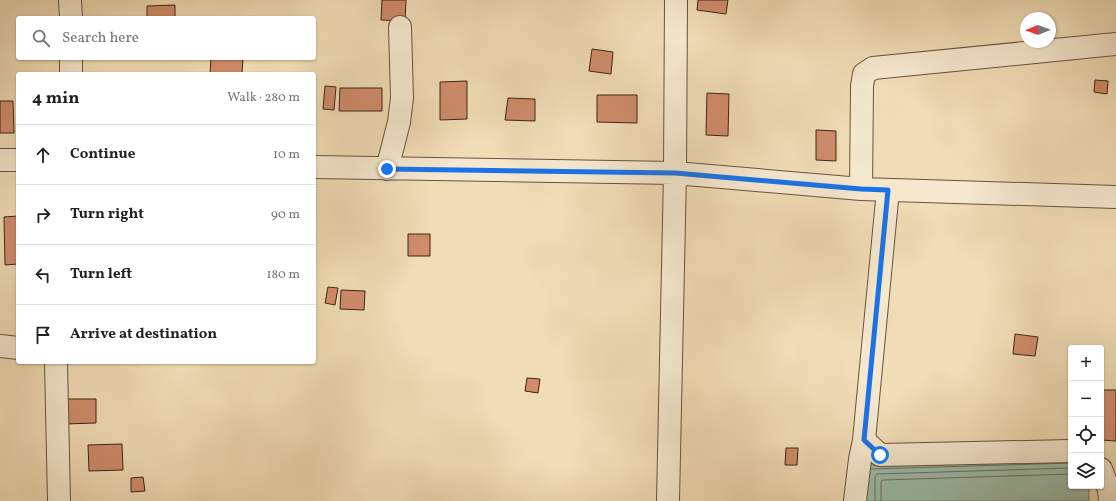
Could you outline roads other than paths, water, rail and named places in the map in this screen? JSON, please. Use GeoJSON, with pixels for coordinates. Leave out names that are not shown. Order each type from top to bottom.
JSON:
{"type":"FeatureCollection","features":[{"type":"Feature","properties":{"kind":"street"},"geometry":{"type":"LineString","coordinates":[[70,0],[71,16]]}},
{"type":"Feature","properties":{"kind":"street"},"geometry":{"type":"LineString","coordinates":[[668,501],[675,173],[676,0]]}},
{"type":"Feature","properties":{"kind":"street"},"geometry":{"type":"LineString","coordinates":[[387,169],[399,122],[402,98],[400,27]]}},
{"type":"Feature","properties":{"kind":"street"},"geometry":{"type":"LineString","coordinates":[[861,189],[862,86],[864,74],[873,68],[1116,44]]}},
{"type":"Feature","properties":{"kind":"street"},"geometry":{"type":"LineString","coordinates":[[71,60],[71,72]]}},
{"type":"Feature","properties":{"kind":"street"},"geometry":{"type":"LineString","coordinates":[[0,160],[16,160]]}},
{"type":"Feature","properties":{"kind":"street"},"geometry":{"type":"LineString","coordinates":[[316,167],[675,173],[861,189],[1116,197]]}},
{"type":"Feature","properties":{"kind":"street"},"geometry":{"type":"LineString","coordinates":[[856,501],[860,459],[864,440],[888,190]]}},
{"type":"Feature","properties":{"kind":"street"},"geometry":{"type":"LineString","coordinates":[[0,346],[16,348]]}},
{"type":"Feature","properties":{"kind":"street"},"geometry":{"type":"LineString","coordinates":[[56,364],[59,501]]}},
{"type":"Feature","properties":{"kind":"street"},"geometry":{"type":"LineString","coordinates":[[864,440],[880,455],[1068,451]]}},
{"type":"Feature","properties":{"kind":"street"},"geometry":{"type":"LineString","coordinates":[[1104,477],[1109,490],[1110,501]]}},
{"type":"Feature","properties":{"kind":"water"},"geometry":{"type":"Polygon","coordinates":[[[1068,459],[1068,489],[1089,489],[1089,501],[866,501],[866,465],[1068,459]]]}}]}
